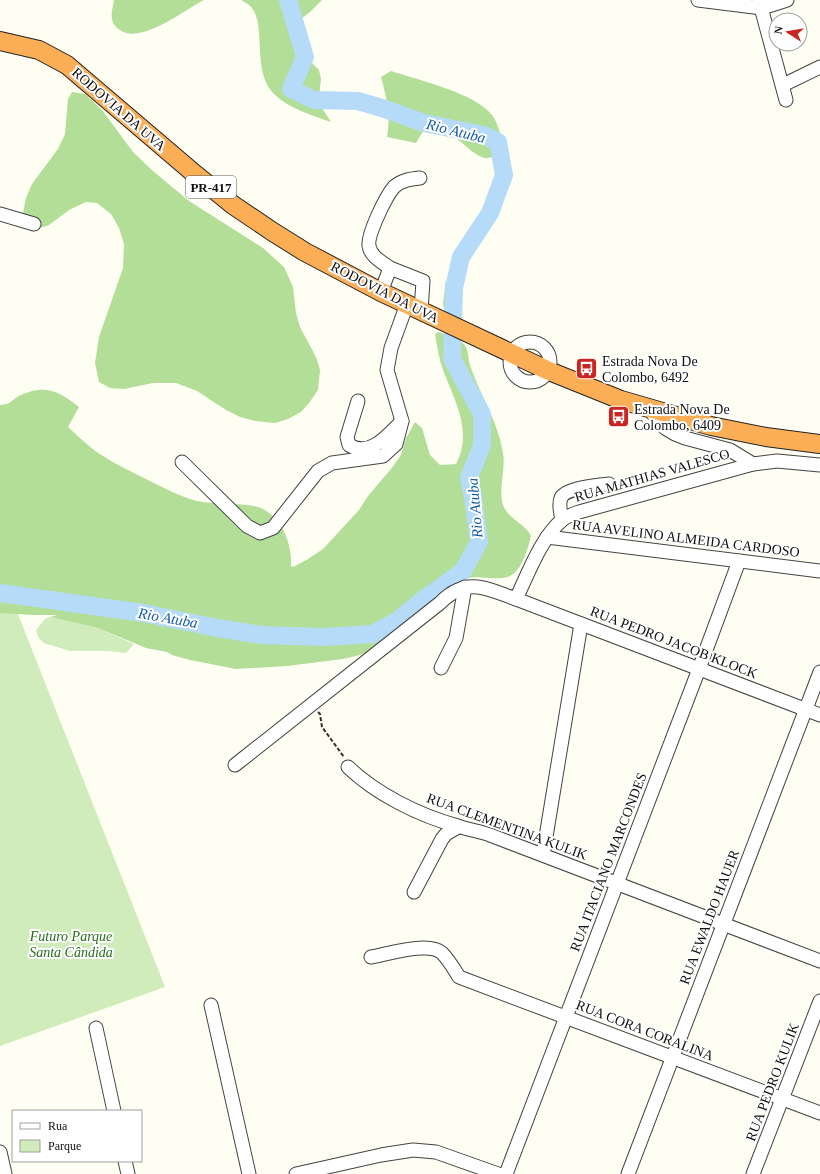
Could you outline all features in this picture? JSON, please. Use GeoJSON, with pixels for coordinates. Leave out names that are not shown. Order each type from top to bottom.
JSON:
{"type":"FeatureCollection","features":[{"type":"Feature","properties":{"kind":"highway","name":"RODOVIA DA UVA"},"geometry":{"type":"LineString","coordinates":[[0,41],[39,50],[68,65],[196,176],[233,205],[306,252],[381,292],[511,354],[600,393],[711,426],[738,432],[820,444]]}},
{"type":"Feature","properties":{"kind":"street"},"geometry":{"type":"LineString","coordinates":[[698,0],[760,4],[787,0]]}},
{"type":"Feature","properties":{"kind":"street"},"geometry":{"type":"LineString","coordinates":[[760,4],[786,100]]}},
{"type":"Feature","properties":{"kind":"street"},"geometry":{"type":"LineString","coordinates":[[782,86],[820,67]]}},
{"type":"Feature","properties":{"kind":"street"},"geometry":{"type":"LineString","coordinates":[[182,462],[247,526],[260,533],[273,528],[318,471],[322,468],[332,463],[383,456],[396,444],[402,421],[387,370],[391,348],[421,311],[423,281],[390,268],[373,256],[369,246],[370,236],[386,199],[395,187],[406,179],[420,178]]}},
{"type":"Feature","properties":{"kind":"street"},"geometry":{"type":"LineString","coordinates":[[0,214],[34,224]]}},
{"type":"Feature","properties":{"kind":"street"},"geometry":{"type":"LineString","coordinates":[[381,292],[390,268]]}},
{"type":"Feature","properties":{"kind":"street"},"geometry":{"type":"LineString","coordinates":[[358,401],[347,437],[349,445],[355,449],[368,448],[384,440],[402,421]]}},
{"type":"Feature","properties":{"kind":"street"},"geometry":{"type":"LineString","coordinates":[[648,408],[665,428],[675,434],[730,450],[753,464]]}},
{"type":"Feature","properties":{"kind":"street","name":"RUA MATHIAS VALESCO"},"geometry":{"type":"LineString","coordinates":[[516,599],[547,537],[562,520],[579,512],[753,464],[776,461],[820,466]]}},
{"type":"Feature","properties":{"kind":"street"},"geometry":{"type":"LineString","coordinates":[[562,520],[560,507],[563,495],[576,489],[609,484]]}},
{"type":"Feature","properties":{"kind":"street","name":"RUA AVELINO ALMEIDA CARDOSO"},"geometry":{"type":"LineString","coordinates":[[547,537],[820,571]]}},
{"type":"Feature","properties":{"kind":"street","name":"RUA ITACIANO MARCONDES"},"geometry":{"type":"LineString","coordinates":[[506,1174],[739,561]]}},
{"type":"Feature","properties":{"kind":"street"},"geometry":{"type":"LineString","coordinates":[[441,668],[456,638],[465,587]]}},
{"type":"Feature","properties":{"kind":"street"},"geometry":{"type":"LineString","coordinates":[[235,765],[440,603],[457,590],[465,587]]}},
{"type":"Feature","properties":{"kind":"street","name":"RUA PEDRO JACOB KLOCK"},"geometry":{"type":"LineString","coordinates":[[465,587],[480,587],[516,599],[820,715]]}},
{"type":"Feature","properties":{"kind":"street"},"geometry":{"type":"LineString","coordinates":[[543,855],[581,624]]}},
{"type":"Feature","properties":{"kind":"street","name":"RUA EWALDO HAUER"},"geometry":{"type":"LineString","coordinates":[[628,1174],[820,672]]}},
{"type":"Feature","properties":{"kind":"street","name":"RUA CLEMENTINA KULIK"},"geometry":{"type":"LineString","coordinates":[[348,767],[376,789],[408,806],[458,827],[490,834],[820,961]]}},
{"type":"Feature","properties":{"kind":"street"},"geometry":{"type":"LineString","coordinates":[[414,892],[442,839],[446,834],[458,827]]}},
{"type":"Feature","properties":{"kind":"street","name":"RUA CORA CORALINA"},"geometry":{"type":"LineString","coordinates":[[371,957],[413,949],[432,949],[441,952],[459,977],[820,1113]]}},
{"type":"Feature","properties":{"kind":"street","name":"RUA PEDRO KULIK"},"geometry":{"type":"LineString","coordinates":[[753,1174],[820,1001]]}},
{"type":"Feature","properties":{"kind":"street"},"geometry":{"type":"LineString","coordinates":[[211,1005],[249,1174]]}},
{"type":"Feature","properties":{"kind":"street"},"geometry":{"type":"LineString","coordinates":[[96,1028],[114,1110]]}},
{"type":"Feature","properties":{"kind":"street"},"geometry":{"type":"LineString","coordinates":[[296,1174],[322,1171],[398,1151],[413,1150],[436,1152],[498,1174]]}},
{"type":"Feature","properties":{"kind":"street"},"geometry":{"type":"LineString","coordinates":[[0,1152],[5,1174]]}},
{"type":"Feature","properties":{"kind":"street"},"geometry":{"type":"LineString","coordinates":[[125,1162],[128,1174]]}},
{"type":"Feature","properties":{"kind":"path"},"geometry":{"type":"LineString","coordinates":[[312,703],[320,714],[322,727],[347,760],[348,767]]}},
{"type":"Feature","properties":{"kind":"green space"},"geometry":{"type":"Polygon","coordinates":[[[114,0],[204,0],[151,30],[139,33],[129,33],[116,27],[112,20],[114,0]]]}},
{"type":"Feature","properties":{"kind":"green space"},"geometry":{"type":"Polygon","coordinates":[[[241,0],[322,0],[296,23],[293,37],[294,45],[319,70],[321,79],[319,96],[320,105],[331,122],[294,108],[274,94],[267,84],[263,73],[256,15],[248,4],[241,0]]]}},
{"type":"Feature","properties":{"kind":"green space"},"geometry":{"type":"Polygon","coordinates":[[[391,71],[445,88],[473,100],[484,107],[494,117],[501,135],[502,143],[497,155],[486,158],[478,155],[455,137],[439,128],[431,128],[423,132],[416,143],[387,137],[387,100],[381,77],[391,71]]]}},
{"type":"Feature","properties":{"kind":"green space"},"geometry":{"type":"Polygon","coordinates":[[[72,92],[85,94],[102,110],[133,152],[189,201],[263,248],[284,267],[293,287],[296,313],[300,327],[316,357],[320,370],[318,390],[301,412],[288,419],[275,423],[255,421],[240,417],[226,410],[197,391],[176,383],[153,383],[124,389],[110,388],[99,382],[95,363],[99,337],[123,268],[124,244],[119,228],[111,214],[97,203],[86,202],[69,210],[49,225],[37,229],[26,226],[23,213],[26,198],[32,184],[58,149],[65,134],[68,99],[72,92]]]}},
{"type":"Feature","properties":{"kind":"green space"},"geometry":{"type":"Polygon","coordinates":[[[446,278],[446,297],[451,307],[446,316],[443,304],[446,278]]]}},
{"type":"Feature","properties":{"kind":"green space"},"geometry":{"type":"Polygon","coordinates":[[[439,332],[459,341],[466,346],[470,365],[501,441],[504,459],[501,492],[503,505],[505,510],[529,532],[531,536],[524,559],[518,569],[510,576],[505,578],[477,577],[460,581],[418,612],[372,650],[360,655],[343,659],[287,666],[236,669],[190,660],[167,652],[146,648],[98,628],[50,617],[57,615],[0,613],[0,405],[9,403],[19,396],[36,390],[50,391],[64,396],[79,407],[68,427],[94,450],[111,461],[168,490],[197,501],[250,505],[263,509],[270,514],[276,519],[285,533],[290,549],[291,566],[293,567],[323,549],[359,510],[368,496],[401,455],[406,438],[415,422],[422,428],[430,455],[440,465],[456,464],[461,452],[463,428],[457,405],[439,357],[435,334],[439,332]]]}},
{"type":"Feature","properties":{"kind":"green space","name":"Futuro Parque Santa Cândida"},"geometry":{"type":"Polygon","coordinates":[[[0,603],[14,604],[165,987],[0,1046],[0,603]]]}},
{"type":"Feature","properties":{"kind":"green space"},"geometry":{"type":"Polygon","coordinates":[[[50,617],[98,628],[134,644],[126,653],[109,651],[70,651],[44,643],[38,637],[36,630],[45,619],[50,617]]]}},
{"type":"Feature","properties":{"kind":"waterway","name":"Rio Atuba"},"geometry":{"type":"LineString","coordinates":[[0,593],[143,613],[217,628],[262,635],[324,637],[373,634],[397,621],[424,599],[463,571],[479,542],[469,478],[482,445],[482,414],[452,359],[454,288],[461,257],[490,213],[504,175],[498,142],[484,135],[424,123],[358,101],[314,100],[291,89],[305,57],[288,0]]}},
{"type":"Feature","properties":{"kind":"place","name":"Estrada Nova De Colombo, 6492"},"geometry":{"type":"Point","coordinates":[586,369]}},
{"type":"Feature","properties":{"kind":"place","name":"Estrada Nova De Colombo, 6409"},"geometry":{"type":"Point","coordinates":[619,417]}}]}
